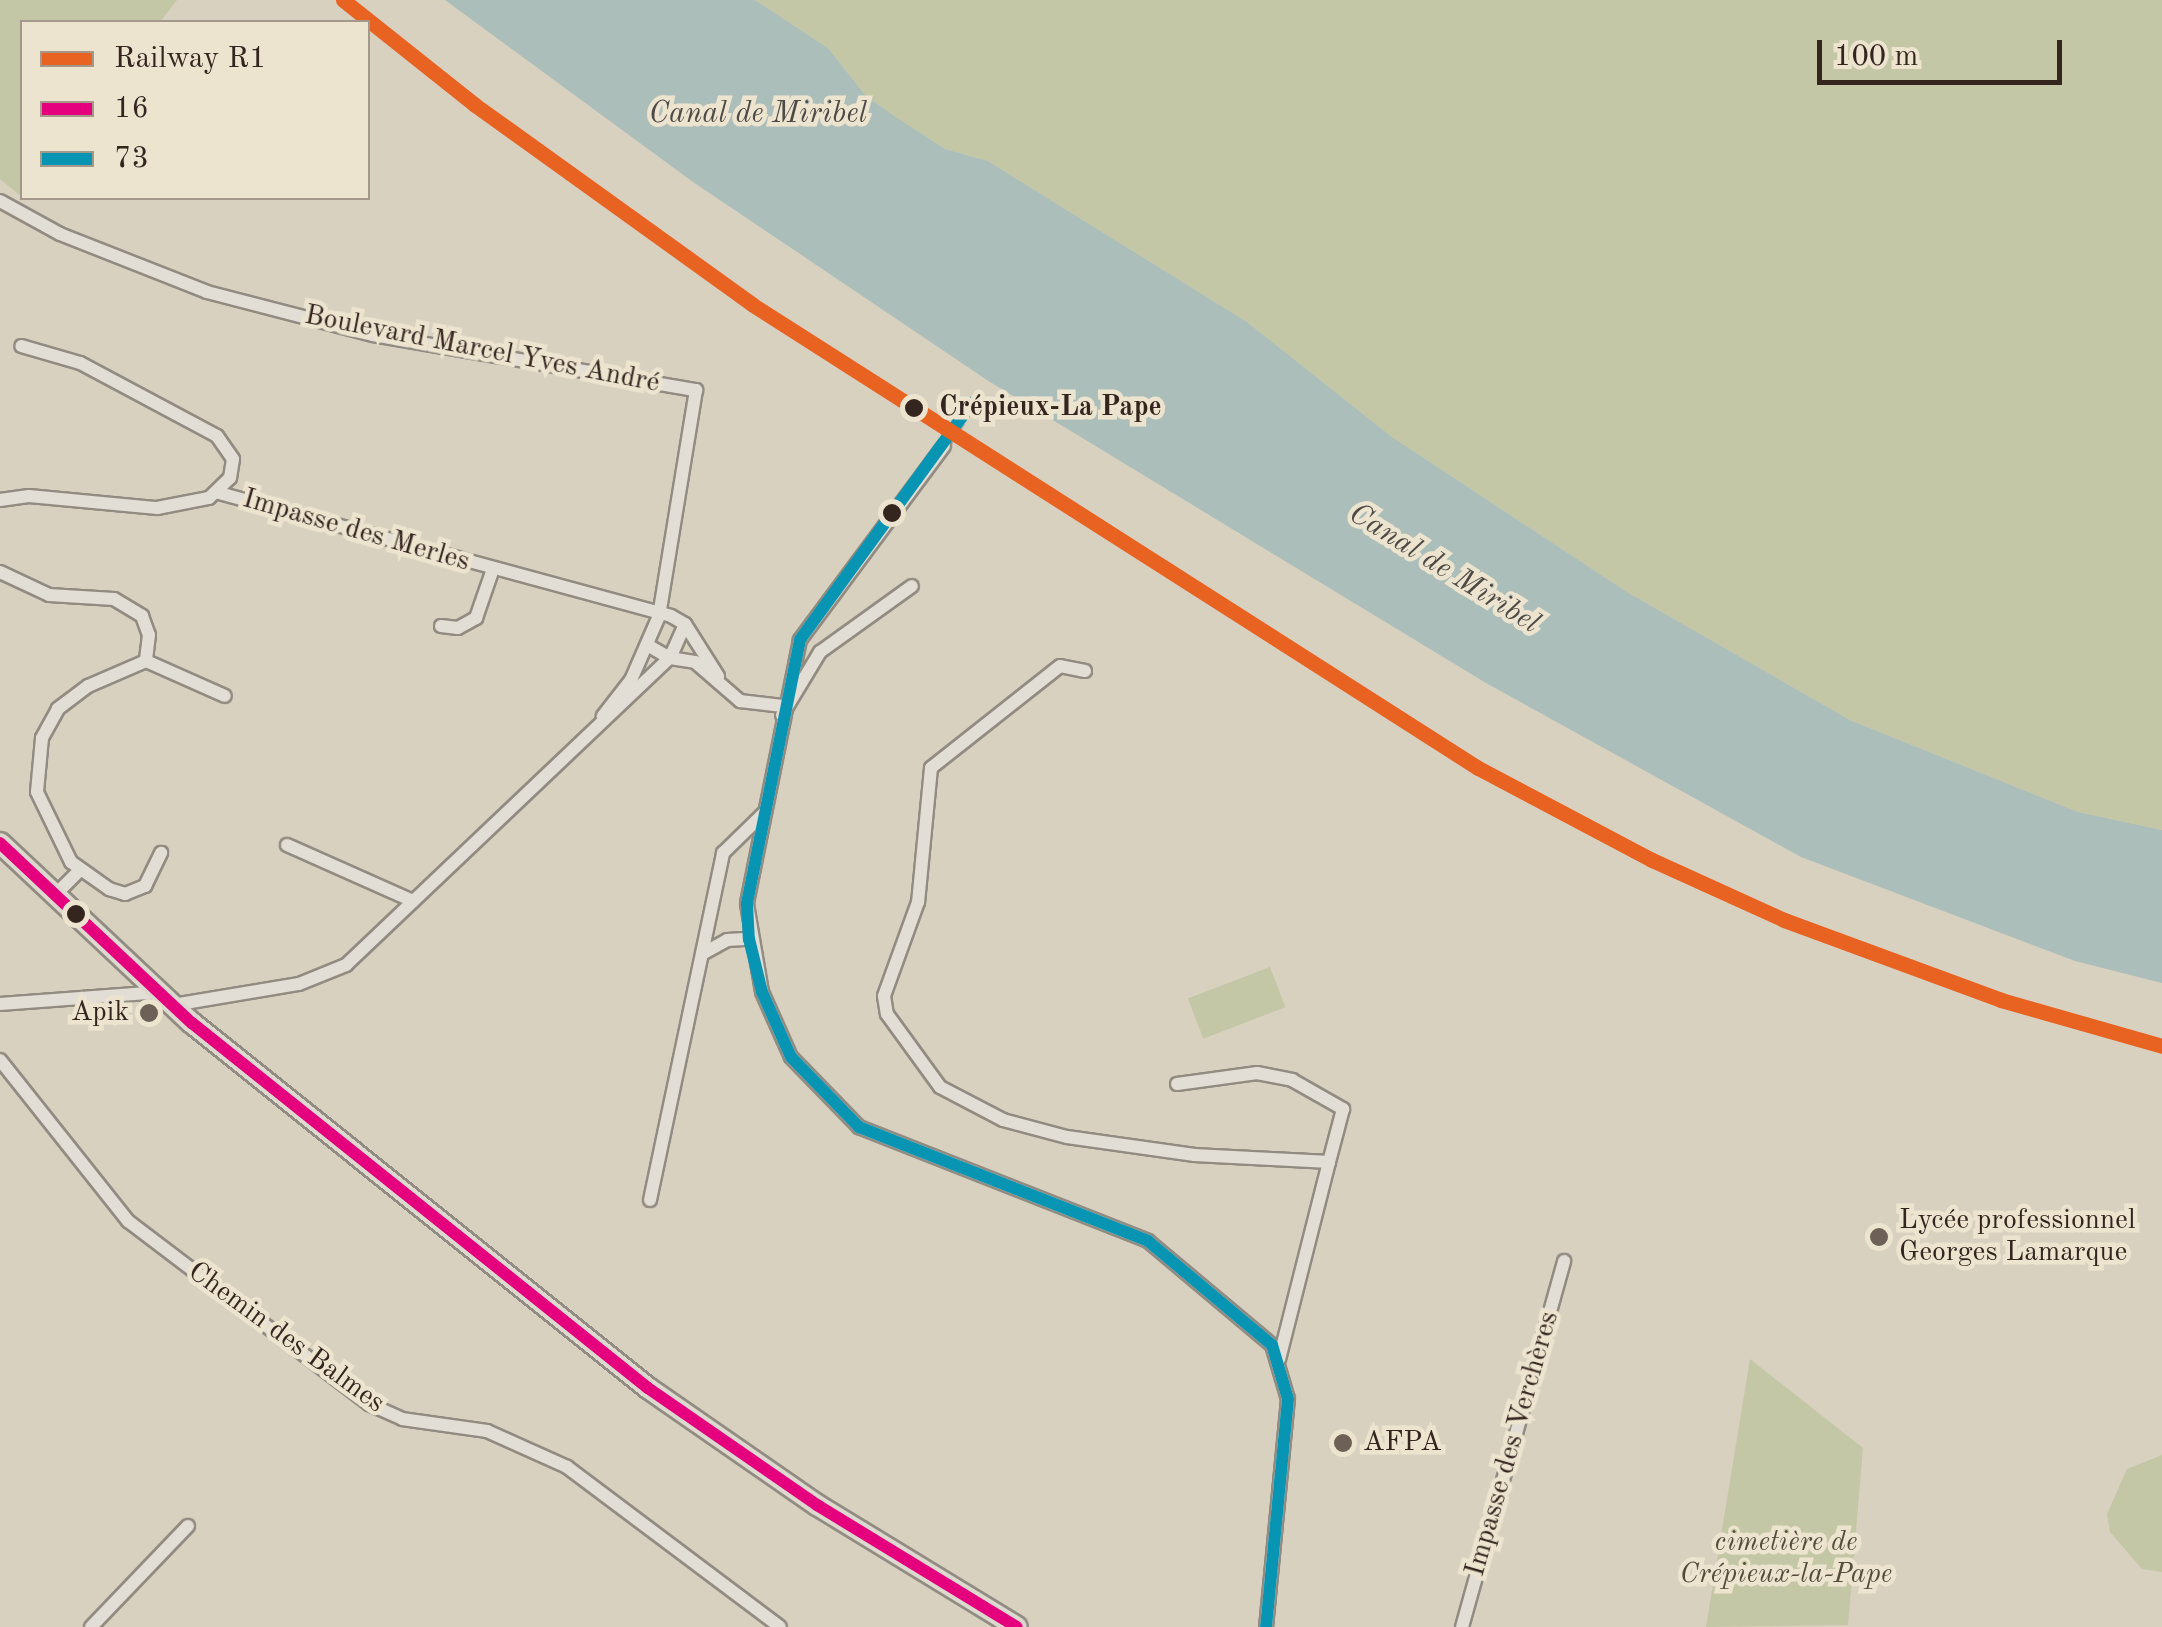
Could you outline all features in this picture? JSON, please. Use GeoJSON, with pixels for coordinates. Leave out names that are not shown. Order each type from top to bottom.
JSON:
{"type":"FeatureCollection","features":[{"type":"Feature","properties":{"kind":"main road"},"geometry":{"type":"LineString","coordinates":[[0,843],[166,999],[648,1388],[789,1487],[1017,1627]]}},
{"type":"Feature","properties":{"kind":"street","name":"Boulevard Marcel Yves André"},"geometry":{"type":"LineString","coordinates":[[0,201],[95,250],[207,292],[373,334],[696,390],[659,616]]}},
{"type":"Feature","properties":{"kind":"street"},"geometry":{"type":"LineString","coordinates":[[0,500],[29,496],[157,508],[219,492],[232,459],[217,436],[80,363],[21,346]]}},
{"type":"Feature","properties":{"kind":"street"},"geometry":{"type":"LineString","coordinates":[[944,446],[800,640],[782,711],[747,904],[749,938],[762,992],[790,1056],[859,1127],[1148,1241],[1246,1317],[1279,1360],[1288,1399],[1266,1627]]}},
{"type":"Feature","properties":{"kind":"street","name":"Impasse des Merles"},"geometry":{"type":"LineString","coordinates":[[219,492],[685,624]]}},
{"type":"Feature","properties":{"kind":"street","name":"Impasse des Merles"},"geometry":{"type":"LineString","coordinates":[[441,626],[458,628],[476,618],[494,569]]}},
{"type":"Feature","properties":{"kind":"street"},"geometry":{"type":"LineString","coordinates":[[0,572],[48,595],[130,604],[149,635],[146,660]]}},
{"type":"Feature","properties":{"kind":"street"},"geometry":{"type":"LineString","coordinates":[[782,711],[820,652],[912,586]]}},
{"type":"Feature","properties":{"kind":"street"},"geometry":{"type":"LineString","coordinates":[[603,716],[649,646],[659,616]]}},
{"type":"Feature","properties":{"kind":"street"},"geometry":{"type":"LineString","coordinates":[[685,624],[722,685]]}},
{"type":"Feature","properties":{"kind":"street"},"geometry":{"type":"LineString","coordinates":[[0,1004],[166,999],[322,978],[364,951],[603,716],[670,658],[685,624]]}},
{"type":"Feature","properties":{"kind":"street"},"geometry":{"type":"LineString","coordinates":[[649,646],[670,658],[695,662],[740,701],[782,711]]}},
{"type":"Feature","properties":{"kind":"street"},"geometry":{"type":"LineString","coordinates":[[146,660],[225,696]]}},
{"type":"Feature","properties":{"kind":"street"},"geometry":{"type":"LineString","coordinates":[[146,660],[72,696],[42,738],[37,792],[79,872],[109,889],[135,892],[145,886],[161,853]]}},
{"type":"Feature","properties":{"kind":"street"},"geometry":{"type":"LineString","coordinates":[[1085,670],[1060,666],[931,768],[918,902],[884,996],[886,1014],[940,1087],[1003,1120],[1067,1137],[1195,1155],[1329,1162]]}},
{"type":"Feature","properties":{"kind":"street"},"geometry":{"type":"LineString","coordinates":[[650,1200],[723,853],[763,814]]}},
{"type":"Feature","properties":{"kind":"street"},"geometry":{"type":"LineString","coordinates":[[287,846],[412,901]]}},
{"type":"Feature","properties":{"kind":"street"},"geometry":{"type":"LineString","coordinates":[[55,895],[79,872]]}},
{"type":"Feature","properties":{"kind":"street"},"geometry":{"type":"LineString","coordinates":[[702,954],[749,938]]}},
{"type":"Feature","properties":{"kind":"street","name":"Chemin des Balmes"},"geometry":{"type":"LineString","coordinates":[[0,1060],[128,1221],[370,1404],[402,1418],[486,1431],[566,1467],[780,1627]]}},
{"type":"Feature","properties":{"kind":"street"},"geometry":{"type":"LineString","coordinates":[[1178,1084],[1256,1073],[1292,1080],[1343,1109],[1279,1360]]}},
{"type":"Feature","properties":{"kind":"street","name":"Impasse des Verchères"},"geometry":{"type":"LineString","coordinates":[[1462,1627],[1564,1261]]}},
{"type":"Feature","properties":{"kind":"street"},"geometry":{"type":"LineString","coordinates":[[91,1627],[188,1526]]}},
{"type":"Feature","properties":{"kind":"green space"},"geometry":{"type":"Polygon","coordinates":[[[0,0],[177,0],[162,20],[20,20],[20,195],[0,179],[0,0]]]}},
{"type":"Feature","properties":{"kind":"green space"},"geometry":{"type":"Polygon","coordinates":[[[755,0],[2162,0],[2162,830],[2078,812],[1850,720],[1627,592],[1392,437],[1247,322],[988,161],[945,149],[896,117],[866,96],[828,48],[755,0]]]}},
{"type":"Feature","properties":{"kind":"green space"},"geometry":{"type":"Polygon","coordinates":[[[1270,967],[1285,1007],[1203,1039],[1188,999],[1270,967]]]}},
{"type":"Feature","properties":{"kind":"green space","name":"cimetière de Crépieux-la-Pape"},"geometry":{"type":"Polygon","coordinates":[[[1750,1359],[1863,1448],[1848,1625],[1706,1627],[1750,1359]]]}},
{"type":"Feature","properties":{"kind":"green space"},"geometry":{"type":"Polygon","coordinates":[[[2162,1455],[2162,1572],[2142,1569],[2110,1532],[2107,1514],[2127,1469],[2162,1455]]]}},
{"type":"Feature","properties":{"kind":"water","name":"Canal de Miribel"},"geometry":{"type":"Polygon","coordinates":[[[445,0],[755,0],[828,48],[866,96],[896,117],[945,149],[988,161],[1247,322],[1392,437],[1627,592],[1850,720],[2078,812],[2162,830],[2162,983],[2075,961],[1801,857],[1486,683],[990,382],[693,182],[445,0]]]}},
{"type":"Feature","properties":{"kind":"tunnel"},"geometry":{"type":"LineString","coordinates":[[944,446],[972,403]]}},
{"type":"Feature","properties":{"kind":"rail line","name":"R1"},"geometry":{"type":"LineString","coordinates":[[343,0],[368,20]]}},
{"type":"Feature","properties":{"kind":"rail line","name":"R1"},"geometry":{"type":"LineString","coordinates":[[370,21],[475,105],[753,305],[1478,768],[1652,860],[1784,920],[2001,1000],[2162,1046]]}},
{"type":"Feature","properties":{"kind":"transit line","name":"73"},"geometry":{"type":"LineString","coordinates":[[972,403],[800,640],[747,904],[749,939],[762,992],[791,1057],[859,1127],[1148,1241],[1272,1345],[1288,1399],[1266,1627]]}},
{"type":"Feature","properties":{"kind":"transit line","name":"16"},"geometry":{"type":"LineString","coordinates":[[0,843],[192,1023],[648,1388],[817,1505],[1017,1627]]}},
{"type":"Feature","properties":{"kind":"place","name":"Crépieux-La Pape"},"geometry":{"type":"Point","coordinates":[914,408]}},
{"type":"Feature","properties":{"kind":"place","name":"Apik"},"geometry":{"type":"Point","coordinates":[149,1013]}},
{"type":"Feature","properties":{"kind":"place","name":"Lycée professionnel Georges Lamarque"},"geometry":{"type":"Point","coordinates":[1879,1237]}},
{"type":"Feature","properties":{"kind":"place","name":"AFPA"},"geometry":{"type":"Point","coordinates":[1343,1443]}}]}
